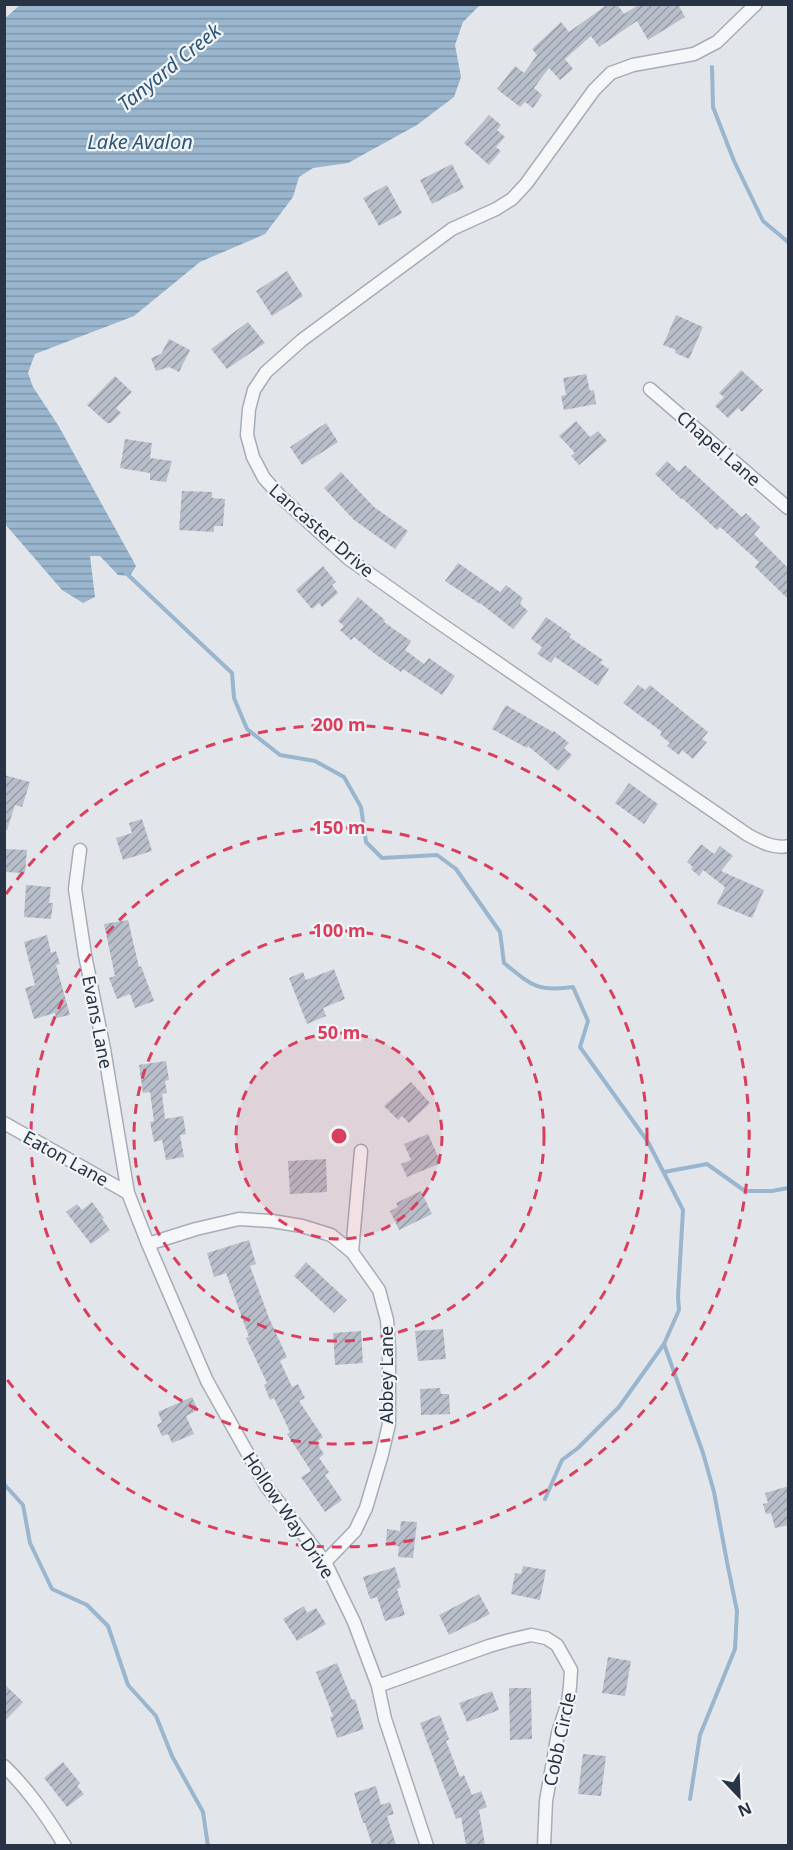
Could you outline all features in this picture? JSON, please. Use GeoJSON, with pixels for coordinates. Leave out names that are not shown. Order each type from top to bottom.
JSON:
{"type":"FeatureCollection","features":[{"type":"Feature","properties":{"kind":"street","name":"Lancaster Drive"},"geometry":{"type":"LineString","coordinates":[[756,4],[717,42],[694,54],[633,65],[611,73],[594,90],[526,184],[512,199],[452,229],[302,340],[266,372],[254,390],[249,409],[247,435],[253,457],[264,478],[281,497],[349,559],[748,835],[765,844],[782,848],[789,846]]}},
{"type":"Feature","properties":{"kind":"street","name":"Chapel Lane"},"geometry":{"type":"LineString","coordinates":[[650,389],[789,508]]}},
{"type":"Feature","properties":{"kind":"street","name":"Evans Lane"},"geometry":{"type":"LineString","coordinates":[[80,850],[75,889],[128,1193]]}},
{"type":"Feature","properties":{"kind":"street","name":"Eaton Lane"},"geometry":{"type":"LineString","coordinates":[[4,1124],[128,1193]]}},
{"type":"Feature","properties":{"kind":"street"},"geometry":{"type":"LineString","coordinates":[[352,1252],[362,1150]]}},
{"type":"Feature","properties":{"kind":"street","name":"Hollow Way Drive"},"geometry":{"type":"LineString","coordinates":[[128,1193],[207,1381],[266,1486],[325,1562],[354,1622],[378,1686],[385,1719],[427,1845]]}},
{"type":"Feature","properties":{"kind":"street","name":"Abbey Lane"},"geometry":{"type":"LineString","coordinates":[[148,1244],[196,1229],[239,1220],[272,1221],[302,1226],[331,1235],[352,1252],[379,1290],[387,1320],[389,1424],[366,1508],[355,1531],[325,1562]]}},
{"type":"Feature","properties":{"kind":"street","name":"Cobb Circle"},"geometry":{"type":"LineString","coordinates":[[378,1686],[489,1646],[531,1635],[546,1638],[557,1645],[570,1670],[570,1686],[568,1702],[558,1733],[546,1801],[544,1845]]}},
{"type":"Feature","properties":{"kind":"street"},"geometry":{"type":"LineString","coordinates":[[4,1766],[42,1810],[65,1845]]}},
{"type":"Feature","properties":{"kind":"water","name":"Lake Avalon"},"geometry":{"type":"Polygon","coordinates":[[[20,5],[480,5],[463,22],[455,45],[461,77],[454,97],[417,125],[348,163],[313,168],[299,177],[293,197],[265,234],[200,262],[134,316],[35,354],[28,373],[33,387],[58,425],[136,566],[130,576],[118,575],[100,556],[90,556],[95,597],[83,603],[62,590],[5,524],[4,19],[20,5]]]}},
{"type":"Feature","properties":{"kind":"building"},"geometry":{"type":"Polygon","coordinates":[[[608,4],[617,4],[624,14],[640,4],[678,4],[685,17],[648,40],[637,21],[599,47],[591,36],[565,59],[573,69],[560,80],[549,68],[534,88],[542,95],[533,108],[525,102],[520,107],[497,89],[515,66],[524,73],[537,55],[532,49],[561,22],[569,32],[608,4]]]}},
{"type":"Feature","properties":{"kind":"building"},"geometry":{"type":"Polygon","coordinates":[[[489,115],[501,125],[497,130],[505,137],[496,147],[501,151],[489,165],[464,143],[489,115]]]}},
{"type":"Feature","properties":{"kind":"building"},"geometry":{"type":"Polygon","coordinates":[[[452,164],[464,188],[432,204],[420,180],[452,164]]]}},
{"type":"Feature","properties":{"kind":"building"},"geometry":{"type":"Polygon","coordinates":[[[387,185],[402,213],[379,226],[363,198],[387,185]]]}},
{"type":"Feature","properties":{"kind":"building"},"geometry":{"type":"Polygon","coordinates":[[[287,271],[303,296],[272,316],[256,291],[287,271]]]}},
{"type":"Feature","properties":{"kind":"building"},"geometry":{"type":"Polygon","coordinates":[[[676,315],[703,327],[689,359],[663,345],[676,315]]]}},
{"type":"Feature","properties":{"kind":"building"},"geometry":{"type":"Polygon","coordinates":[[[248,322],[265,343],[227,369],[211,349],[248,322]]]}},
{"type":"Feature","properties":{"kind":"building"},"geometry":{"type":"Polygon","coordinates":[[[169,339],[190,350],[179,372],[169,367],[156,371],[151,358],[161,354],[169,339]]]}},
{"type":"Feature","properties":{"kind":"building"},"geometry":{"type":"Polygon","coordinates":[[[741,370],[763,390],[742,412],[738,408],[728,418],[715,406],[724,397],[719,393],[741,370]]]}},
{"type":"Feature","properties":{"kind":"building"},"geometry":{"type":"Polygon","coordinates":[[[586,374],[590,391],[594,390],[596,404],[564,410],[561,396],[566,395],[563,378],[586,374]]]}},
{"type":"Feature","properties":{"kind":"building"},"geometry":{"type":"Polygon","coordinates":[[[115,376],[132,392],[116,408],[121,413],[111,423],[107,423],[87,405],[115,376]]]}},
{"type":"Feature","properties":{"kind":"building"},"geometry":{"type":"Polygon","coordinates":[[[576,421],[590,437],[598,431],[607,441],[579,465],[571,456],[575,453],[559,436],[576,421]]]}},
{"type":"Feature","properties":{"kind":"building"},"geometry":{"type":"Polygon","coordinates":[[[326,423],[338,442],[302,465],[290,447],[326,423]]]}},
{"type":"Feature","properties":{"kind":"building"},"geometry":{"type":"Polygon","coordinates":[[[125,439],[152,443],[150,458],[172,461],[166,482],[150,480],[150,473],[120,468],[125,439]]]}},
{"type":"Feature","properties":{"kind":"building"},"geometry":{"type":"Polygon","coordinates":[[[667,461],[679,472],[685,465],[742,517],[746,513],[760,527],[754,534],[789,569],[789,600],[755,567],[759,562],[720,527],[717,530],[655,474],[667,461]]]}},
{"type":"Feature","properties":{"kind":"building"},"geometry":{"type":"Polygon","coordinates":[[[341,472],[374,507],[408,531],[395,549],[354,520],[324,488],[341,472]]]}},
{"type":"Feature","properties":{"kind":"building"},"geometry":{"type":"Polygon","coordinates":[[[182,491],[212,492],[212,498],[225,499],[223,526],[214,526],[214,532],[179,530],[182,491]]]}},
{"type":"Feature","properties":{"kind":"building"},"geometry":{"type":"Polygon","coordinates":[[[458,563],[500,592],[506,585],[523,598],[520,604],[528,611],[513,629],[480,603],[445,581],[458,563]]]}},
{"type":"Feature","properties":{"kind":"building"},"geometry":{"type":"Polygon","coordinates":[[[323,566],[336,582],[332,585],[338,593],[322,607],[319,603],[312,609],[296,590],[323,566]]]}},
{"type":"Feature","properties":{"kind":"building"},"geometry":{"type":"Polygon","coordinates":[[[358,597],[385,620],[384,622],[411,641],[405,650],[424,664],[429,658],[455,676],[442,695],[403,669],[401,672],[354,637],[351,640],[340,630],[344,626],[338,621],[358,597]]]}},
{"type":"Feature","properties":{"kind":"building"},"geometry":{"type":"Polygon","coordinates":[[[546,617],[571,634],[569,637],[603,660],[600,663],[609,669],[598,686],[555,657],[551,663],[537,654],[542,647],[531,639],[546,617]]]}},
{"type":"Feature","properties":{"kind":"building"},"geometry":{"type":"Polygon","coordinates":[[[638,685],[645,690],[650,685],[708,732],[702,739],[707,742],[693,759],[682,750],[679,755],[667,746],[670,743],[660,735],[662,732],[623,703],[638,685]]]}},
{"type":"Feature","properties":{"kind":"building"},"geometry":{"type":"Polygon","coordinates":[[[506,705],[554,731],[569,743],[564,748],[572,755],[558,771],[528,746],[527,748],[492,729],[506,705]]]}},
{"type":"Feature","properties":{"kind":"building"},"geometry":{"type":"Polygon","coordinates":[[[4,775],[30,782],[22,807],[15,805],[7,830],[4,830],[4,775]]]}},
{"type":"Feature","properties":{"kind":"building"},"geometry":{"type":"Polygon","coordinates":[[[629,783],[658,804],[644,824],[615,803],[629,783]]]}},
{"type":"Feature","properties":{"kind":"building"},"geometry":{"type":"Polygon","coordinates":[[[142,819],[152,851],[123,860],[116,838],[132,833],[129,823],[142,819]]]}},
{"type":"Feature","properties":{"kind":"building"},"geometry":{"type":"Polygon","coordinates":[[[701,844],[714,854],[720,846],[733,856],[721,871],[764,890],[752,918],[717,904],[725,887],[703,870],[699,876],[691,869],[693,867],[687,862],[701,844]]]}},
{"type":"Feature","properties":{"kind":"building"},"geometry":{"type":"Polygon","coordinates":[[[4,849],[27,850],[25,873],[4,872],[4,849]]]}},
{"type":"Feature","properties":{"kind":"building"},"geometry":{"type":"Polygon","coordinates":[[[26,885],[51,887],[49,903],[53,903],[51,919],[24,917],[26,885]]]}},
{"type":"Feature","properties":{"kind":"building"},"geometry":{"type":"Polygon","coordinates":[[[128,920],[139,967],[141,966],[154,1001],[135,1008],[130,994],[117,999],[109,978],[115,976],[104,924],[128,920]]]}},
{"type":"Feature","properties":{"kind":"building"},"geometry":{"type":"Polygon","coordinates":[[[47,935],[51,953],[56,951],[60,964],[56,965],[70,1015],[56,1018],[55,1013],[34,1019],[25,988],[35,985],[24,942],[47,935]]]}},
{"type":"Feature","properties":{"kind":"building"},"geometry":{"type":"Polygon","coordinates":[[[334,969],[345,999],[323,1008],[326,1016],[307,1024],[289,978],[303,972],[306,980],[334,969]]]}},
{"type":"Feature","properties":{"kind":"building"},"geometry":{"type":"Polygon","coordinates":[[[166,1061],[169,1080],[165,1081],[167,1093],[162,1094],[165,1119],[183,1116],[186,1134],[180,1135],[184,1157],[166,1160],[162,1140],[154,1142],[150,1122],[154,1121],[150,1092],[143,1093],[139,1065],[166,1061]]]}},
{"type":"Feature","properties":{"kind":"building"},"geometry":{"type":"Polygon","coordinates":[[[411,1082],[430,1103],[409,1123],[402,1116],[398,1120],[384,1106],[411,1082]]]}},
{"type":"Feature","properties":{"kind":"building"},"geometry":{"type":"Polygon","coordinates":[[[428,1134],[441,1163],[407,1177],[401,1164],[411,1160],[404,1144],[428,1134]]]}},
{"type":"Feature","properties":{"kind":"building"},"geometry":{"type":"Polygon","coordinates":[[[326,1159],[327,1192],[290,1194],[288,1161],[326,1159]]]}},
{"type":"Feature","properties":{"kind":"building"},"geometry":{"type":"Polygon","coordinates":[[[421,1191],[432,1214],[399,1230],[390,1211],[398,1207],[396,1203],[421,1191]]]}},
{"type":"Feature","properties":{"kind":"building"},"geometry":{"type":"Polygon","coordinates":[[[92,1202],[110,1230],[91,1244],[66,1212],[77,1204],[82,1210],[92,1202]]]}},
{"type":"Feature","properties":{"kind":"building"},"geometry":{"type":"Polygon","coordinates":[[[249,1240],[256,1264],[250,1266],[269,1318],[287,1357],[280,1361],[292,1387],[298,1384],[305,1398],[299,1401],[323,1437],[316,1442],[324,1454],[319,1458],[329,1472],[325,1475],[342,1500],[325,1512],[301,1477],[311,1471],[287,1434],[290,1432],[274,1398],[270,1400],[264,1385],[267,1383],[246,1338],[249,1337],[226,1273],[214,1277],[207,1253],[249,1240]]]}},
{"type":"Feature","properties":{"kind":"building"},"geometry":{"type":"Polygon","coordinates":[[[306,1262],[347,1300],[334,1313],[294,1276],[306,1262]]]}},
{"type":"Feature","properties":{"kind":"building"},"geometry":{"type":"Polygon","coordinates":[[[443,1329],[446,1359],[418,1361],[415,1331],[443,1329]]]}},
{"type":"Feature","properties":{"kind":"building"},"geometry":{"type":"Polygon","coordinates":[[[361,1331],[363,1363],[335,1365],[333,1333],[361,1331]]]}},
{"type":"Feature","properties":{"kind":"building"},"geometry":{"type":"Polygon","coordinates":[[[440,1388],[441,1394],[449,1394],[450,1414],[421,1415],[420,1389],[440,1388]]]}},
{"type":"Feature","properties":{"kind":"building"},"geometry":{"type":"Polygon","coordinates":[[[192,1397],[198,1410],[186,1416],[194,1434],[172,1443],[168,1434],[162,1436],[157,1425],[162,1422],[158,1412],[192,1397]]]}},
{"type":"Feature","properties":{"kind":"building"},"geometry":{"type":"Polygon","coordinates":[[[789,1486],[789,1525],[775,1528],[771,1513],[766,1514],[763,1504],[768,1503],[765,1493],[789,1486]]]}},
{"type":"Feature","properties":{"kind":"building"},"geometry":{"type":"Polygon","coordinates":[[[401,1521],[417,1522],[413,1558],[398,1557],[399,1546],[386,1545],[387,1529],[400,1531],[401,1521]]]}},
{"type":"Feature","properties":{"kind":"building"},"geometry":{"type":"Polygon","coordinates":[[[523,1566],[546,1570],[540,1600],[511,1594],[515,1573],[521,1574],[523,1566]]]}},
{"type":"Feature","properties":{"kind":"building"},"geometry":{"type":"Polygon","coordinates":[[[395,1567],[401,1587],[397,1589],[405,1615],[385,1621],[377,1597],[370,1599],[363,1577],[395,1567]]]}},
{"type":"Feature","properties":{"kind":"building"},"geometry":{"type":"Polygon","coordinates":[[[479,1594],[490,1614],[449,1635],[439,1615],[479,1594]]]}},
{"type":"Feature","properties":{"kind":"building"},"geometry":{"type":"Polygon","coordinates":[[[304,1606],[307,1613],[316,1608],[326,1624],[297,1641],[283,1619],[304,1606]]]}},
{"type":"Feature","properties":{"kind":"building"},"geometry":{"type":"Polygon","coordinates":[[[608,1657],[631,1661],[625,1696],[602,1693],[608,1657]]]}},
{"type":"Feature","properties":{"kind":"building"},"geometry":{"type":"Polygon","coordinates":[[[337,1663],[352,1700],[355,1699],[364,1729],[337,1738],[330,1717],[333,1716],[316,1672],[337,1663]]]}},
{"type":"Feature","properties":{"kind":"building"},"geometry":{"type":"Polygon","coordinates":[[[4,1684],[23,1702],[4,1722],[4,1684]]]}},
{"type":"Feature","properties":{"kind":"building"},"geometry":{"type":"Polygon","coordinates":[[[509,1688],[531,1688],[532,1739],[510,1740],[509,1688]]]}},
{"type":"Feature","properties":{"kind":"building"},"geometry":{"type":"Polygon","coordinates":[[[492,1691],[499,1710],[467,1722],[459,1703],[492,1691]]]}},
{"type":"Feature","properties":{"kind":"building"},"geometry":{"type":"Polygon","coordinates":[[[440,1715],[449,1739],[446,1741],[460,1777],[464,1775],[472,1795],[481,1791],[487,1807],[479,1810],[485,1845],[466,1845],[461,1817],[456,1819],[420,1723],[440,1715]]]}},
{"type":"Feature","properties":{"kind":"building"},"geometry":{"type":"Polygon","coordinates":[[[583,1754],[606,1756],[601,1796],[578,1794],[583,1754]]]}},
{"type":"Feature","properties":{"kind":"building"},"geometry":{"type":"Polygon","coordinates":[[[63,1762],[80,1783],[77,1786],[84,1794],[67,1807],[44,1778],[63,1762]]]}},
{"type":"Feature","properties":{"kind":"building"},"geometry":{"type":"Polygon","coordinates":[[[376,1786],[381,1805],[390,1802],[394,1814],[387,1816],[396,1845],[372,1845],[365,1823],[363,1823],[354,1793],[376,1786]]]}},
{"type":"Feature","properties":{"kind":"waterway"},"geometry":{"type":"LineString","coordinates":[[712,67],[713,107],[734,161],[763,221],[788,242]]}},
{"type":"Feature","properties":{"kind":"waterway"},"geometry":{"type":"LineString","coordinates":[[126,573],[232,673],[234,698],[247,729],[280,755],[315,761],[344,777],[361,807],[366,842],[382,858],[437,855],[456,869],[500,932],[504,963],[535,985],[551,988],[573,987],[588,1021],[580,1047],[648,1142],[683,1210],[679,1310],[664,1344],[703,1453],[714,1492],[737,1611],[735,1649],[700,1735],[690,1799]]}},
{"type":"Feature","properties":{"kind":"waterway"},"geometry":{"type":"LineString","coordinates":[[664,1172],[707,1164],[745,1191],[772,1191],[788,1188]]}},
{"type":"Feature","properties":{"kind":"waterway"},"geometry":{"type":"LineString","coordinates":[[545,1499],[562,1460],[578,1448],[619,1407],[664,1344]]}},
{"type":"Feature","properties":{"kind":"waterway"},"geometry":{"type":"LineString","coordinates":[[4,1484],[23,1505],[30,1543],[52,1589],[87,1605],[108,1626],[128,1685],[156,1716],[172,1756],[203,1812],[208,1846]]}},
{"type":"Feature","properties":{"kind":"water label","name":"Tanyard Creek"},"geometry":{"type":"Point","coordinates":[169,67]}}]}
